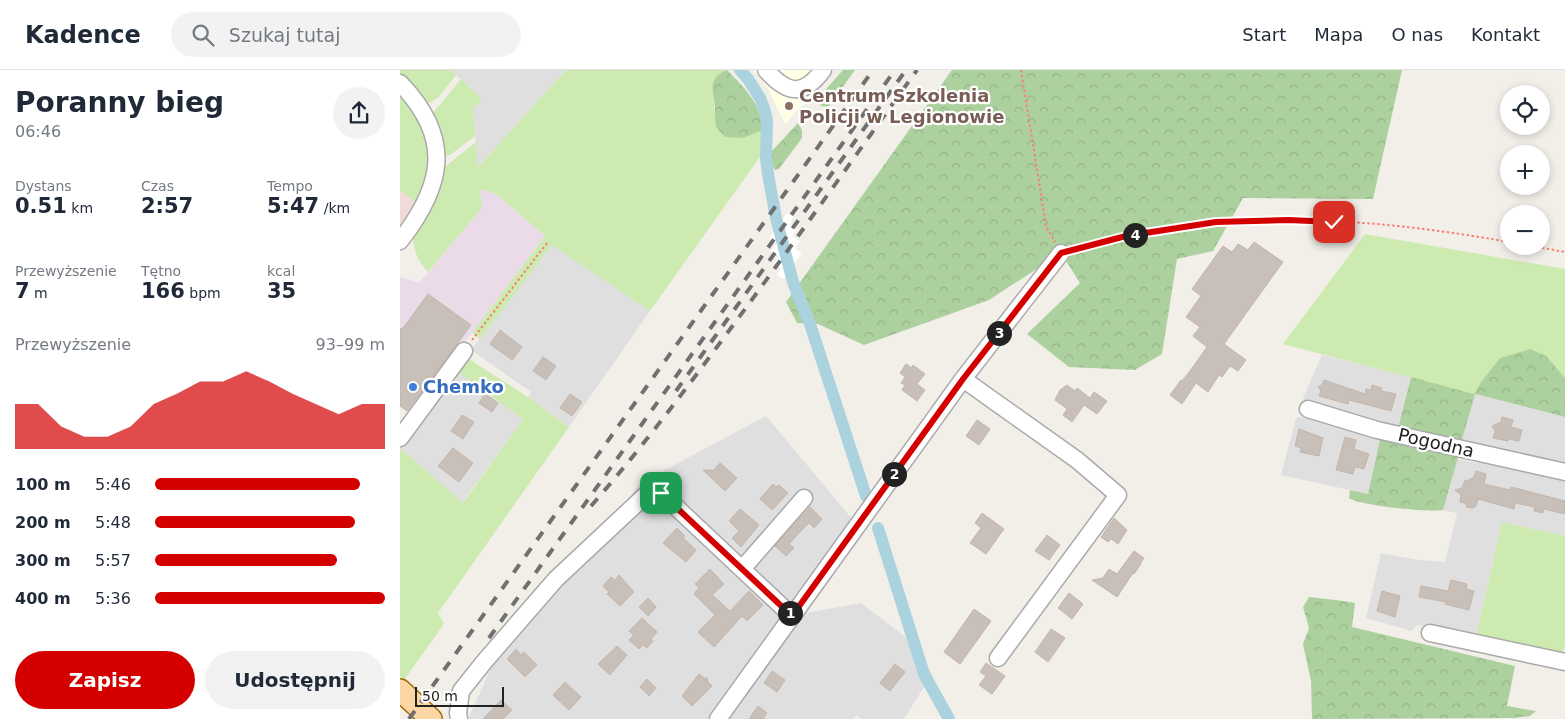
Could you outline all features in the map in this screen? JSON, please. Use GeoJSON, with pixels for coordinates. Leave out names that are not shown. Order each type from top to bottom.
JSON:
{"type":"FeatureCollection","features":[{"type":"Feature","properties":{"kind":"main road"},"geometry":{"type":"LineString","coordinates":[[400,690],[432,719]]}},
{"type":"Feature","properties":{"kind":"street"},"geometry":{"type":"LineString","coordinates":[[766,70],[777,83],[792,89],[809,86],[823,70]]}},
{"type":"Feature","properties":{"kind":"street"},"geometry":{"type":"LineString","coordinates":[[400,83],[423,110],[433,134],[436,168],[432,186],[425,203],[414,224],[400,241]]}},
{"type":"Feature","properties":{"kind":"street"},"geometry":{"type":"LineString","coordinates":[[718,719],[963,379],[1061,253]]}},
{"type":"Feature","properties":{"kind":"street"},"geometry":{"type":"LineString","coordinates":[[400,438],[464,351]]}},
{"type":"Feature","properties":{"kind":"street"},"geometry":{"type":"LineString","coordinates":[[963,379],[1077,460],[1118,495],[998,658]]}},
{"type":"Feature","properties":{"kind":"street","name":"Pogodna"},"geometry":{"type":"LineString","coordinates":[[1308,409],[1377,430],[1565,472]]}},
{"type":"Feature","properties":{"kind":"street"},"geometry":{"type":"LineString","coordinates":[[459,719],[461,691],[484,662],[556,578],[650,491],[661,493],[792,616]]}},
{"type":"Feature","properties":{"kind":"street"},"geometry":{"type":"LineString","coordinates":[[742,569],[804,498]]}},
{"type":"Feature","properties":{"kind":"street"},"geometry":{"type":"LineString","coordinates":[[1430,633],[1565,662]]}},
{"type":"Feature","properties":{"kind":"path"},"geometry":{"type":"LineString","coordinates":[[1021,70],[1046,226],[1061,253],[1126,236],[1216,222],[1288,220],[1380,223],[1500,240]]}},
{"type":"Feature","properties":{"kind":"path"},"geometry":{"type":"LineString","coordinates":[[464,351],[547,243]]}},
{"type":"Feature","properties":{"kind":"path"},"geometry":{"type":"LineString","coordinates":[[1550,249],[1565,252]]}},
{"type":"Feature","properties":{"kind":"shaded area"},"geometry":{"type":"Polygon","coordinates":[[[450,70],[566,70],[478,167],[471,88],[450,70]]]}},
{"type":"Feature","properties":{"kind":"shaded area","name":"Centrum Szkolenia Policji w Legionowie"},"geometry":{"type":"Polygon","coordinates":[[[753,70],[834,70],[785,124],[768,88],[753,70]]]}},
{"type":"Feature","properties":{"kind":"shaded area"},"geometry":{"type":"Polygon","coordinates":[[[480,189],[496,194],[545,236],[411,414],[400,406],[400,277],[419,283],[482,208],[480,189]]]}},
{"type":"Feature","properties":{"kind":"shaded area"},"geometry":{"type":"Polygon","coordinates":[[[400,190],[416,203],[400,225],[400,190]]]}},
{"type":"Feature","properties":{"kind":"shaded area"},"geometry":{"type":"Polygon","coordinates":[[[552,244],[650,311],[569,427],[528,397],[531,392],[471,350],[552,244]]]}},
{"type":"Feature","properties":{"kind":"shaded area"},"geometry":{"type":"Polygon","coordinates":[[[1322,355],[1411,377],[1398,428],[1306,403],[1303,398],[1322,355]]]}},
{"type":"Feature","properties":{"kind":"shaded area"},"geometry":{"type":"Polygon","coordinates":[[[456,371],[524,418],[462,503],[400,448],[448,382],[451,384],[457,376],[454,374],[456,371]]]}},
{"type":"Feature","properties":{"kind":"shaded area"},"geometry":{"type":"Polygon","coordinates":[[[1474,394],[1565,417],[1565,467],[1461,443],[1474,394]]]}},
{"type":"Feature","properties":{"kind":"shaded area"},"geometry":{"type":"Polygon","coordinates":[[[766,416],[863,532],[806,613],[861,603],[916,645],[932,674],[904,719],[862,719],[856,715],[853,719],[468,719],[497,655],[641,483],[766,416]]]}},
{"type":"Feature","properties":{"kind":"shaded area"},"geometry":{"type":"Polygon","coordinates":[[[1315,416],[1381,435],[1368,494],[1281,475],[1296,418],[1315,416]]]}},
{"type":"Feature","properties":{"kind":"shaded area"},"geometry":{"type":"Polygon","coordinates":[[[1457,459],[1477,463],[1484,459],[1565,477],[1565,536],[1502,522],[1476,637],[1417,625],[1412,631],[1366,618],[1381,553],[1419,560],[1445,562],[1457,513],[1443,510],[1457,459]]]}},
{"type":"Feature","properties":{"kind":"green space"},"geometry":{"type":"Polygon","coordinates":[[[400,70],[450,70],[456,75],[438,98],[429,103],[425,102],[400,73],[400,70]]]}},
{"type":"Feature","properties":{"kind":"green space"},"geometry":{"type":"Polygon","coordinates":[[[566,70],[727,70],[720,75],[714,84],[715,115],[743,138],[763,130],[762,154],[650,311],[552,245],[480,339],[472,333],[545,236],[496,194],[480,189],[482,208],[428,272],[416,254],[413,234],[442,169],[476,142],[478,167],[566,70]]]}},
{"type":"Feature","properties":{"kind":"green space"},"geometry":{"type":"Polygon","coordinates":[[[727,70],[751,97],[759,112],[763,130],[743,138],[725,137],[716,127],[713,85],[716,76],[727,70]]]}},
{"type":"Feature","properties":{"kind":"green space"},"geometry":{"type":"Polygon","coordinates":[[[843,70],[855,70],[829,106],[821,106],[818,102],[819,97],[843,70]]]}},
{"type":"Feature","properties":{"kind":"green space"},"geometry":{"type":"Polygon","coordinates":[[[952,70],[1402,70],[1373,199],[1243,198],[1213,251],[1177,259],[1162,354],[1135,370],[1069,367],[1027,334],[1080,283],[1061,253],[989,300],[864,345],[818,324],[797,323],[786,302],[952,70]]]}},
{"type":"Feature","properties":{"kind":"green space"},"geometry":{"type":"Polygon","coordinates":[[[461,79],[482,99],[473,109],[475,136],[450,155],[444,156],[432,116],[461,79]]]}},
{"type":"Feature","properties":{"kind":"green space"},"geometry":{"type":"Polygon","coordinates":[[[400,96],[414,111],[427,143],[428,177],[416,203],[400,190],[400,96]]]}},
{"type":"Feature","properties":{"kind":"green space"},"geometry":{"type":"Polygon","coordinates":[[[798,123],[802,130],[802,138],[779,169],[775,170],[770,161],[771,152],[798,123]]]}},
{"type":"Feature","properties":{"kind":"green space"},"geometry":{"type":"Polygon","coordinates":[[[1365,234],[1565,269],[1565,378],[1556,368],[1481,382],[1474,394],[1283,344],[1365,234]]]}},
{"type":"Feature","properties":{"kind":"green space"},"geometry":{"type":"Polygon","coordinates":[[[1530,349],[1546,356],[1565,378],[1565,417],[1475,394],[1461,443],[1398,428],[1411,377],[1474,394],[1500,358],[1530,349]]]}},
{"type":"Feature","properties":{"kind":"green space"},"geometry":{"type":"Polygon","coordinates":[[[466,357],[528,397],[569,427],[438,613],[444,624],[404,680],[400,676],[400,448],[463,503],[523,419],[456,371],[466,357]]]}},
{"type":"Feature","properties":{"kind":"green space"},"geometry":{"type":"Polygon","coordinates":[[[1381,435],[1459,454],[1443,510],[1394,508],[1355,501],[1349,498],[1350,490],[1368,494],[1381,435]]]}},
{"type":"Feature","properties":{"kind":"green space"},"geometry":{"type":"Polygon","coordinates":[[[1502,522],[1565,536],[1565,646],[1562,655],[1476,637],[1502,522]]]}},
{"type":"Feature","properties":{"kind":"green space"},"geometry":{"type":"Polygon","coordinates":[[[1309,597],[1355,603],[1352,627],[1515,666],[1507,706],[1536,711],[1530,716],[1513,718],[1312,719],[1311,681],[1303,644],[1309,628],[1303,607],[1309,597]]]}},
{"type":"Feature","properties":{"kind":"pier"},"geometry":{"type":"Polygon","coordinates":[[[787,213],[794,217],[790,224],[797,229],[792,236],[800,241],[795,248],[802,253],[783,279],[777,275],[781,268],[774,263],[779,256],[771,251],[776,244],[769,239],[787,213]]]}},
{"type":"Feature","properties":{"kind":"building"},"geometry":{"type":"Polygon","coordinates":[[[1254,242],[1283,262],[1224,344],[1246,360],[1238,371],[1230,366],[1222,377],[1219,375],[1208,392],[1196,383],[1182,404],[1170,395],[1207,347],[1193,336],[1200,327],[1186,317],[1201,296],[1192,289],[1223,246],[1232,252],[1238,244],[1248,250],[1254,242]]]}},
{"type":"Feature","properties":{"kind":"building"},"geometry":{"type":"Polygon","coordinates":[[[428,294],[471,325],[407,411],[400,406],[400,329],[403,328],[428,294]]]}},
{"type":"Feature","properties":{"kind":"building"},"geometry":{"type":"Polygon","coordinates":[[[500,330],[522,347],[512,360],[490,344],[500,330]]]}},
{"type":"Feature","properties":{"kind":"building"},"geometry":{"type":"Polygon","coordinates":[[[543,357],[556,366],[546,380],[533,371],[543,357]]]}},
{"type":"Feature","properties":{"kind":"building"},"geometry":{"type":"Polygon","coordinates":[[[906,364],[912,368],[913,365],[925,374],[917,384],[925,390],[917,401],[902,390],[905,385],[901,383],[905,377],[900,373],[906,364]]]}},
{"type":"Feature","properties":{"kind":"building"},"geometry":{"type":"Polygon","coordinates":[[[1324,380],[1365,394],[1366,389],[1371,390],[1372,385],[1382,388],[1381,391],[1396,394],[1391,411],[1349,400],[1348,404],[1319,396],[1321,391],[1318,387],[1322,385],[1324,380]]]}},
{"type":"Feature","properties":{"kind":"building"},"geometry":{"type":"Polygon","coordinates":[[[1067,385],[1075,391],[1077,388],[1090,398],[1094,392],[1107,401],[1097,414],[1084,405],[1072,422],[1063,415],[1067,409],[1055,400],[1060,390],[1067,385]]]}},
{"type":"Feature","properties":{"kind":"building"},"geometry":{"type":"Polygon","coordinates":[[[485,394],[498,403],[492,412],[479,403],[485,394]]]}},
{"type":"Feature","properties":{"kind":"building"},"geometry":{"type":"Polygon","coordinates":[[[570,394],[582,402],[572,416],[560,408],[570,394]]]}},
{"type":"Feature","properties":{"kind":"building"},"geometry":{"type":"Polygon","coordinates":[[[462,415],[474,422],[463,439],[451,431],[462,415]]]}},
{"type":"Feature","properties":{"kind":"building"},"geometry":{"type":"Polygon","coordinates":[[[1502,417],[1513,420],[1511,427],[1522,430],[1519,441],[1493,438],[1495,431],[1492,426],[1501,422],[1502,417]]]}},
{"type":"Feature","properties":{"kind":"building"},"geometry":{"type":"Polygon","coordinates":[[[977,420],[990,429],[979,445],[966,436],[977,420]]]}},
{"type":"Feature","properties":{"kind":"building"},"geometry":{"type":"Polygon","coordinates":[[[1299,429],[1323,438],[1319,456],[1300,452],[1301,448],[1295,446],[1299,429]]]}},
{"type":"Feature","properties":{"kind":"building"},"geometry":{"type":"Polygon","coordinates":[[[1345,437],[1356,440],[1354,449],[1369,454],[1364,469],[1355,467],[1353,474],[1336,470],[1345,437]]]}},
{"type":"Feature","properties":{"kind":"building"},"geometry":{"type":"Polygon","coordinates":[[[453,448],[473,463],[459,482],[438,466],[453,448]]]}},
{"type":"Feature","properties":{"kind":"building"},"geometry":{"type":"Polygon","coordinates":[[[720,463],[737,478],[725,491],[703,470],[714,470],[720,463]]]}},
{"type":"Feature","properties":{"kind":"building"},"geometry":{"type":"Polygon","coordinates":[[[1476,471],[1486,474],[1484,484],[1510,490],[1511,487],[1565,501],[1565,514],[1544,509],[1543,513],[1534,511],[1535,507],[1515,503],[1514,509],[1478,499],[1476,506],[1473,508],[1467,507],[1465,503],[1460,502],[1461,495],[1455,490],[1462,488],[1465,480],[1467,481],[1474,477],[1476,471]]]}},
{"type":"Feature","properties":{"kind":"building"},"geometry":{"type":"Polygon","coordinates":[[[773,484],[776,487],[779,485],[788,493],[772,510],[760,499],[773,484]]]}},
{"type":"Feature","properties":{"kind":"building"},"geometry":{"type":"Polygon","coordinates":[[[810,507],[822,519],[814,528],[809,523],[798,534],[789,544],[794,548],[786,556],[775,546],[810,507]]]}},
{"type":"Feature","properties":{"kind":"building"},"geometry":{"type":"Polygon","coordinates":[[[740,509],[759,525],[741,547],[732,538],[739,531],[729,521],[740,509]]]}},
{"type":"Feature","properties":{"kind":"building"},"geometry":{"type":"Polygon","coordinates":[[[982,513],[1004,529],[986,554],[970,543],[981,528],[975,523],[982,513]]]}},
{"type":"Feature","properties":{"kind":"building"},"geometry":{"type":"Polygon","coordinates":[[[1114,518],[1127,530],[1118,544],[1111,539],[1108,542],[1101,537],[1114,518]]]}},
{"type":"Feature","properties":{"kind":"building"},"geometry":{"type":"Polygon","coordinates":[[[677,528],[685,536],[683,538],[696,550],[686,562],[663,543],[677,528]]]}},
{"type":"Feature","properties":{"kind":"building"},"geometry":{"type":"Polygon","coordinates":[[[1047,535],[1060,545],[1049,560],[1035,551],[1047,535]]]}},
{"type":"Feature","properties":{"kind":"building"},"geometry":{"type":"Polygon","coordinates":[[[1134,551],[1144,558],[1117,597],[1092,580],[1103,578],[1109,569],[1117,574],[1134,551]]]}},
{"type":"Feature","properties":{"kind":"building"},"geometry":{"type":"Polygon","coordinates":[[[710,569],[724,584],[712,595],[730,611],[749,591],[763,605],[747,621],[742,616],[714,647],[698,632],[715,615],[694,594],[699,588],[695,584],[710,569]]]}},
{"type":"Feature","properties":{"kind":"building"},"geometry":{"type":"Polygon","coordinates":[[[619,575],[634,592],[620,606],[607,594],[609,592],[603,586],[611,577],[615,580],[619,575]]]}},
{"type":"Feature","properties":{"kind":"building"},"geometry":{"type":"Polygon","coordinates":[[[1451,580],[1467,584],[1466,589],[1474,591],[1469,610],[1445,604],[1446,602],[1419,597],[1421,586],[1448,591],[1451,580]]]}},
{"type":"Feature","properties":{"kind":"building"},"geometry":{"type":"Polygon","coordinates":[[[1382,591],[1400,596],[1395,617],[1377,611],[1382,591]]]}},
{"type":"Feature","properties":{"kind":"building"},"geometry":{"type":"Polygon","coordinates":[[[1069,593],[1083,604],[1072,619],[1058,608],[1069,593]]]}},
{"type":"Feature","properties":{"kind":"building"},"geometry":{"type":"Polygon","coordinates":[[[648,598],[656,607],[648,616],[639,607],[648,598]]]}},
{"type":"Feature","properties":{"kind":"building"},"geometry":{"type":"Polygon","coordinates":[[[974,609],[991,621],[960,664],[944,652],[974,609]]]}},
{"type":"Feature","properties":{"kind":"building"},"geometry":{"type":"Polygon","coordinates":[[[642,618],[657,632],[647,648],[643,645],[639,649],[629,640],[634,635],[629,631],[642,618]]]}},
{"type":"Feature","properties":{"kind":"building"},"geometry":{"type":"Polygon","coordinates":[[[1051,629],[1065,638],[1048,662],[1035,652],[1051,629]]]}},
{"type":"Feature","properties":{"kind":"building"},"geometry":{"type":"Polygon","coordinates":[[[617,646],[627,655],[610,675],[598,664],[617,646]]]}},
{"type":"Feature","properties":{"kind":"building"},"geometry":{"type":"Polygon","coordinates":[[[516,649],[521,655],[524,652],[537,665],[525,677],[507,659],[516,649]]]}},
{"type":"Feature","properties":{"kind":"building"},"geometry":{"type":"Polygon","coordinates":[[[986,663],[1005,676],[992,694],[979,685],[986,676],[980,672],[986,663]]]}},
{"type":"Feature","properties":{"kind":"building"},"geometry":{"type":"Polygon","coordinates":[[[895,664],[905,672],[890,691],[880,683],[895,664]]]}},
{"type":"Feature","properties":{"kind":"building"},"geometry":{"type":"Polygon","coordinates":[[[772,671],[785,680],[777,692],[764,683],[772,671]]]}},
{"type":"Feature","properties":{"kind":"building"},"geometry":{"type":"Polygon","coordinates":[[[699,674],[707,678],[712,686],[692,706],[682,696],[699,674]]]}},
{"type":"Feature","properties":{"kind":"building"},"geometry":{"type":"Polygon","coordinates":[[[647,679],[656,688],[649,696],[640,687],[647,679]]]}},
{"type":"Feature","properties":{"kind":"building"},"geometry":{"type":"Polygon","coordinates":[[[565,682],[581,697],[569,710],[553,695],[565,682]]]}},
{"type":"Feature","properties":{"kind":"building"},"geometry":{"type":"Polygon","coordinates":[[[501,700],[512,710],[503,719],[483,719],[501,700]]]}},
{"type":"Feature","properties":{"kind":"building"},"geometry":{"type":"Polygon","coordinates":[[[758,706],[767,713],[763,719],[749,719],[758,706]]]}},
{"type":"Feature","properties":{"kind":"waterway"},"geometry":{"type":"LineString","coordinates":[[740,70],[760,98],[765,111],[767,121],[766,159],[776,218],[793,282],[810,324],[866,496]]}},
{"type":"Feature","properties":{"kind":"waterway"},"geometry":{"type":"LineString","coordinates":[[878,528],[924,674],[949,719]]}},
{"type":"Feature","properties":{"kind":"railway"},"geometry":{"type":"LineString","coordinates":[[409,719],[873,70]]}},
{"type":"Feature","properties":{"kind":"railway"},"geometry":{"type":"LineString","coordinates":[[489,638],[895,70]]}},
{"type":"Feature","properties":{"kind":"railway"},"geometry":{"type":"LineString","coordinates":[[676,391],[906,70]]}},
{"type":"Feature","properties":{"kind":"railway"},"geometry":{"type":"LineString","coordinates":[[591,506],[697,374],[917,70]]}},
{"type":"Feature","properties":{"kind":"place","name":"Centrum Szkolenia Policji w Legionowie"},"geometry":{"type":"Point","coordinates":[789,106]}},
{"type":"Feature","properties":{"kind":"place","name":"Chemko"},"geometry":{"type":"Point","coordinates":[413,387]}},
{"type":"Feature","properties":{"kind":"route"},"geometry":{"type":"LineString","coordinates":[[661,493],[792,616],[963,379],[1061,253],[1126,236],[1216,222],[1288,220],[1334,222]]}}]}
